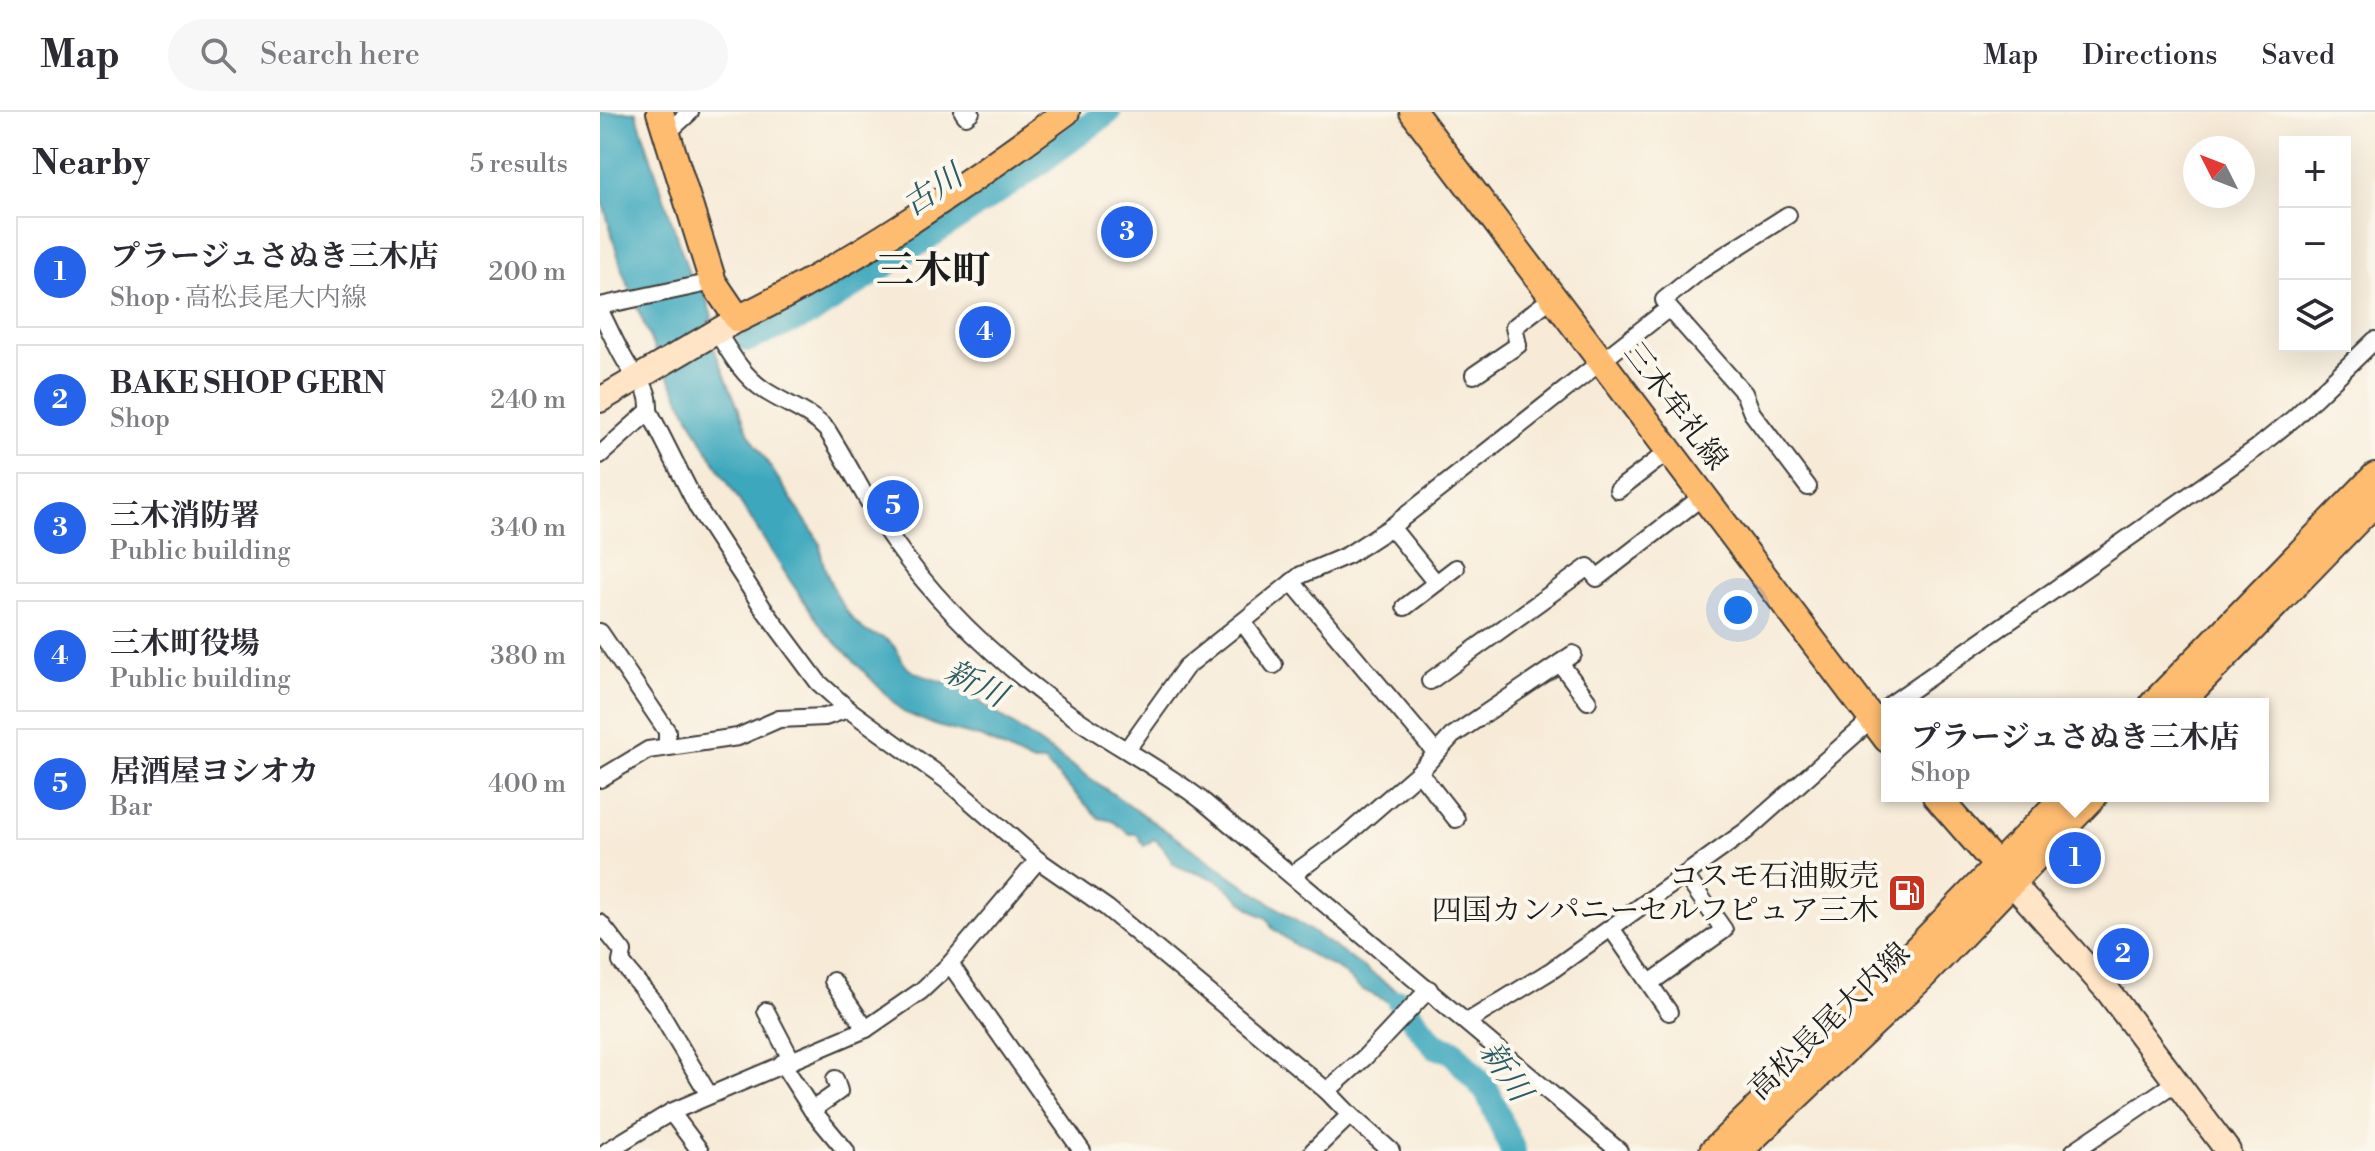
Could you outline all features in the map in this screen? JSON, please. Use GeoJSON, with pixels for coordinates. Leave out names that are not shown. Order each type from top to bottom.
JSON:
{"type":"FeatureCollection","features":[{"type":"Feature","properties":{"kind":"main road"},"geometry":{"type":"LineString","coordinates":[[664,122],[723,328],[840,266],[936,207],[1066,112]]}},
{"type":"Feature","properties":{"kind":"main road","name":"三木牟礼線"},"geometry":{"type":"LineString","coordinates":[[1413,112],[1703,496],[1881,713]]}},
{"type":"Feature","properties":{"kind":"main road"},"geometry":{"type":"LineString","coordinates":[[2159,698],[2375,476]]}},
{"type":"Feature","properties":{"kind":"main road"},"geometry":{"type":"LineString","coordinates":[[2185,698],[2375,502]]}},
{"type":"Feature","properties":{"kind":"main road"},"geometry":{"type":"LineString","coordinates":[[1941,802],[2005,874]]}},
{"type":"Feature","properties":{"kind":"main road","name":"高松長尾大内線"},"geometry":{"type":"LineString","coordinates":[[1739,1151],[1923,976],[2060,802]]}},
{"type":"Feature","properties":{"kind":"main road","name":"高松長尾大内線"},"geometry":{"type":"LineString","coordinates":[[1713,1151],[2005,874],[2087,802]]}},
{"type":"Feature","properties":{"kind":"street"},"geometry":{"type":"LineString","coordinates":[[664,122],[690,112]]}},
{"type":"Feature","properties":{"kind":"street"},"geometry":{"type":"LineString","coordinates":[[963,112],[966,116],[971,112]]}},
{"type":"Feature","properties":{"kind":"street"},"geometry":{"type":"LineString","coordinates":[[1788,215],[1700,271],[1664,300],[1744,393],[1752,413],[1808,487]]}},
{"type":"Feature","properties":{"kind":"street"},"geometry":{"type":"LineString","coordinates":[[708,282],[600,308],[628,365],[640,376],[650,394],[649,411],[698,508],[763,608],[818,682],[848,709],[946,780],[1038,860],[1107,908],[1327,1091],[1385,1149]]}},
{"type":"Feature","properties":{"kind":"street"},"geometry":{"type":"LineString","coordinates":[[1474,375],[1518,345],[1514,327],[1553,297]]}},
{"type":"Feature","properties":{"kind":"street"},"geometry":{"type":"LineString","coordinates":[[1128,748],[1186,667],[1244,624],[1292,582],[1348,555],[1391,527],[1669,308]]}},
{"type":"Feature","properties":{"kind":"street"},"geometry":{"type":"LineString","coordinates":[[600,400],[723,328],[734,360],[761,388],[817,419],[827,430],[895,543],[973,633],[1060,707],[1174,778],[1619,1151]]}},
{"type":"Feature","properties":{"kind":"street"},"geometry":{"type":"LineString","coordinates":[[1909,698],[2062,581],[2257,448],[2294,418],[2375,340]]}},
{"type":"Feature","properties":{"kind":"street"},"geometry":{"type":"LineString","coordinates":[[600,455],[649,411]]}},
{"type":"Feature","properties":{"kind":"street"},"geometry":{"type":"LineString","coordinates":[[1618,490],[1669,451]]}},
{"type":"Feature","properties":{"kind":"street"},"geometry":{"type":"LineString","coordinates":[[1430,681],[1588,567],[1597,578],[1703,496]]}},
{"type":"Feature","properties":{"kind":"street"},"geometry":{"type":"LineString","coordinates":[[1391,527],[1436,583]]}},
{"type":"Feature","properties":{"kind":"street"},"geometry":{"type":"LineString","coordinates":[[1405,607],[1456,568]]}},
{"type":"Feature","properties":{"kind":"street"},"geometry":{"type":"LineString","coordinates":[[1292,582],[1436,753]]}},
{"type":"Feature","properties":{"kind":"street"},"geometry":{"type":"LineString","coordinates":[[1244,624],[1274,665]]}},
{"type":"Feature","properties":{"kind":"street"},"geometry":{"type":"LineString","coordinates":[[600,632],[667,731],[667,747]]}},
{"type":"Feature","properties":{"kind":"street"},"geometry":{"type":"LineString","coordinates":[[1292,875],[1343,838],[1419,772],[1452,736],[1567,658],[1588,701]]}},
{"type":"Feature","properties":{"kind":"street"},"geometry":{"type":"LineString","coordinates":[[600,779],[648,750],[738,737],[779,719],[825,717],[848,709]]}},
{"type":"Feature","properties":{"kind":"street"},"geometry":{"type":"LineString","coordinates":[[1467,1022],[1552,970],[1746,831],[1881,719]]}},
{"type":"Feature","properties":{"kind":"street"},"geometry":{"type":"LineString","coordinates":[[1419,772],[1456,819]]}},
{"type":"Feature","properties":{"kind":"street"},"geometry":{"type":"LineString","coordinates":[[607,1151],[671,1112],[866,1029],[921,991],[950,964],[1038,860]]}},
{"type":"Feature","properties":{"kind":"street"},"geometry":{"type":"LineString","coordinates":[[2005,874],[2108,991],[2228,1151]]}},
{"type":"Feature","properties":{"kind":"street"},"geometry":{"type":"LineString","coordinates":[[1650,983],[1724,930],[1685,875]]}},
{"type":"Feature","properties":{"kind":"street"},"geometry":{"type":"LineString","coordinates":[[600,923],[623,952],[621,962],[655,1004],[709,1095]]}},
{"type":"Feature","properties":{"kind":"street"},"geometry":{"type":"LineString","coordinates":[[1611,928],[1669,1012]]}},
{"type":"Feature","properties":{"kind":"street"},"geometry":{"type":"LineString","coordinates":[[950,964],[1082,1151]]}},
{"type":"Feature","properties":{"kind":"street"},"geometry":{"type":"LineString","coordinates":[[833,981],[866,1029]]}},
{"type":"Feature","properties":{"kind":"street"},"geometry":{"type":"LineString","coordinates":[[1327,1091],[1365,1057],[1429,989]]}},
{"type":"Feature","properties":{"kind":"street"},"geometry":{"type":"LineString","coordinates":[[766,1011],[812,1110],[846,1151]]}},
{"type":"Feature","properties":{"kind":"street"},"geometry":{"type":"LineString","coordinates":[[812,1110],[839,1091],[835,1079]]}},
{"type":"Feature","properties":{"kind":"street"},"geometry":{"type":"LineString","coordinates":[[2074,1151],[2176,1082]]}},
{"type":"Feature","properties":{"kind":"street"},"geometry":{"type":"LineString","coordinates":[[671,1112],[700,1151]]}},
{"type":"Feature","properties":{"kind":"street"},"geometry":{"type":"LineString","coordinates":[[1313,1151],[1350,1115]]}},
{"type":"Feature","properties":{"kind":"water"},"geometry":{"type":"Polygon","coordinates":[[[600,112],[636,112],[690,277],[701,281],[712,317],[706,329],[749,434],[820,543],[829,578],[856,622],[866,632],[891,643],[909,669],[957,686],[1406,997],[1429,1022],[1422,1029],[1391,1003],[1361,989],[1341,971],[1302,950],[1272,928],[1267,918],[1253,911],[1223,885],[1174,864],[1158,841],[1154,839],[1144,846],[1137,834],[1129,834],[1113,821],[1099,818],[1044,762],[1031,762],[983,738],[937,726],[903,712],[824,630],[704,445],[654,348],[623,273],[600,193],[600,112]]]}},
{"type":"Feature","properties":{"kind":"waterway","name":"古川"},"geometry":{"type":"LineString","coordinates":[[748,339],[811,313],[1018,178],[1108,112]]}},
{"type":"Feature","properties":{"kind":"waterway","name":"新川"},"geometry":{"type":"LineString","coordinates":[[1400,1002],[1435,1046],[1452,1051],[1488,1093],[1513,1151]]}},
{"type":"Feature","properties":{"kind":"place","name":"三木消防署"},"geometry":{"type":"Point","coordinates":[1127,232]}},
{"type":"Feature","properties":{"kind":"place","name":"三木町役場"},"geometry":{"type":"Point","coordinates":[985,332]}},
{"type":"Feature","properties":{"kind":"place","name":"居酒屋ヨシオカ"},"geometry":{"type":"Point","coordinates":[893,506]}},
{"type":"Feature","properties":{"kind":"place","name":"プラージュさぬき三木店"},"geometry":{"type":"Point","coordinates":[2075,858]}},
{"type":"Feature","properties":{"kind":"place","name":"コスモ石油販売 四国カンパニーセルフピュア三木"},"geometry":{"type":"Point","coordinates":[1907,893]}},
{"type":"Feature","properties":{"kind":"place","name":"BAKE SHOP GERN"},"geometry":{"type":"Point","coordinates":[2123,954]}},
{"type":"Feature","properties":{"kind":"district","name":"三木町"},"geometry":{"type":"Point","coordinates":[933,270]}}]}
